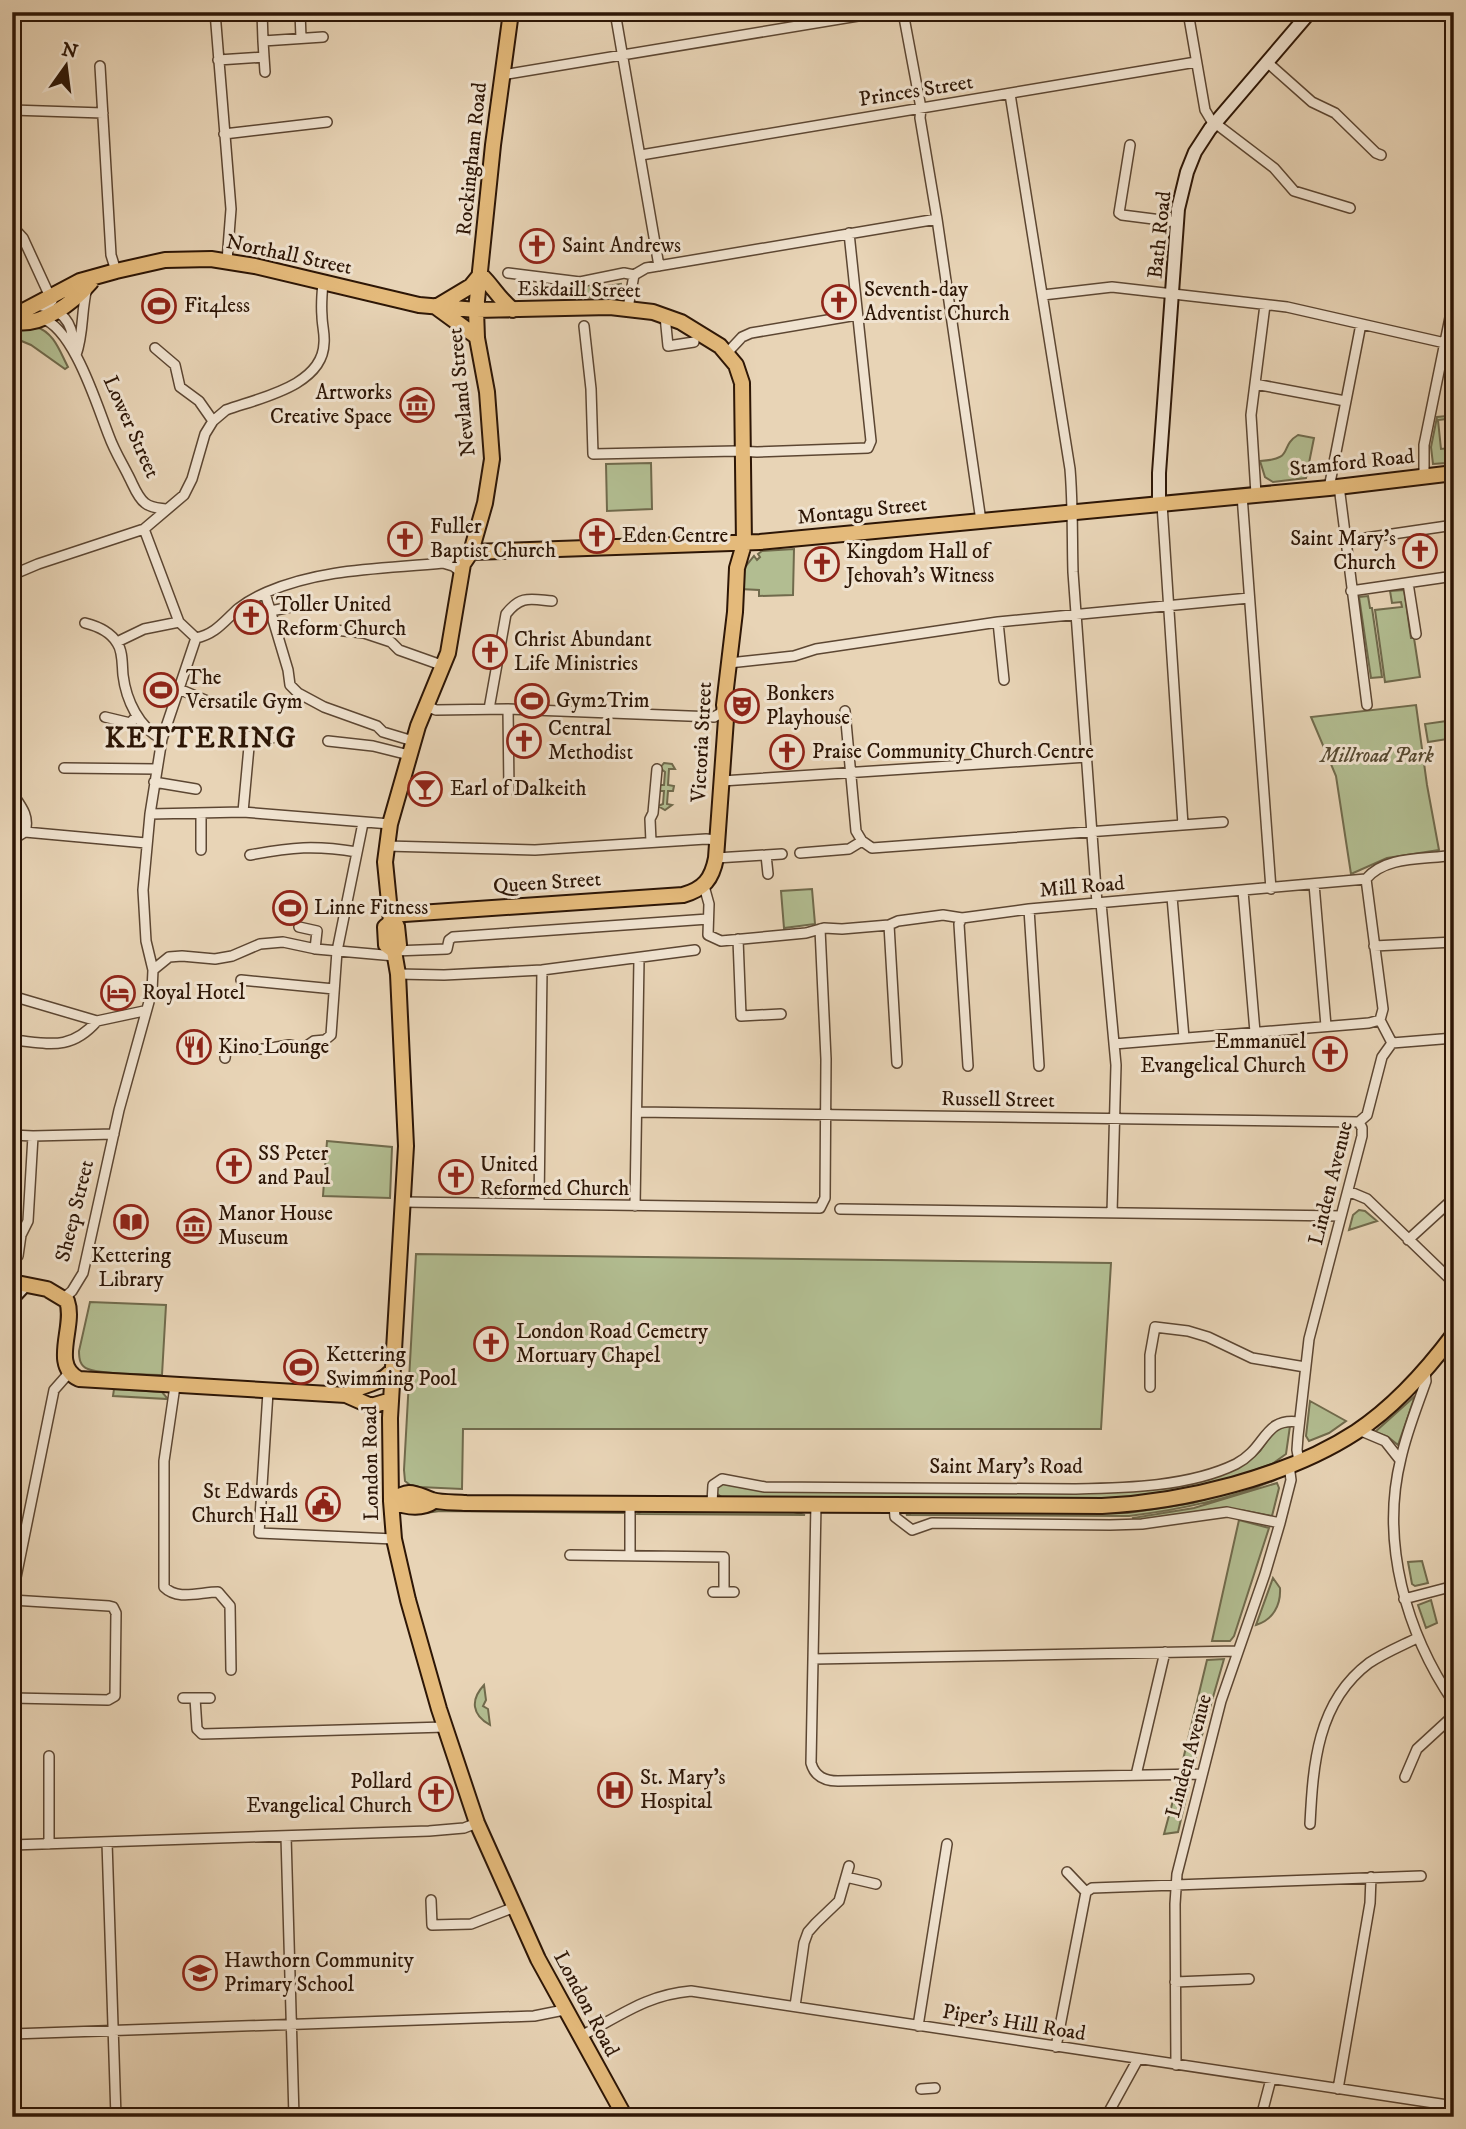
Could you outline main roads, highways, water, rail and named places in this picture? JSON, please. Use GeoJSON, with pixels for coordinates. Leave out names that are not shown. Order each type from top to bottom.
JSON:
{"type":"FeatureCollection","features":[{"type":"Feature","properties":{"kind":"main road","name":"Rockingham Road"},"geometry":{"type":"LineString","coordinates":[[476,310],[502,75],[512,12]]}},
{"type":"Feature","properties":{"kind":"main road","name":"Northall Street"},"geometry":{"type":"LineString","coordinates":[[12,319],[21,324],[48,311],[80,281],[91,282],[116,271],[165,260],[202,258],[227,261],[382,297],[436,307],[476,310]]}},
{"type":"Feature","properties":{"kind":"main road"},"geometry":{"type":"LineString","coordinates":[[477,331],[436,307],[471,286],[480,274],[494,293],[513,310]]}},
{"type":"Feature","properties":{"kind":"main road","name":"Eskdaill Street"},"geometry":{"type":"LineString","coordinates":[[476,310],[628,308],[665,316],[701,333],[727,353],[741,376],[744,544]]}},
{"type":"Feature","properties":{"kind":"main road","name":"Newland Street"},"geometry":{"type":"LineString","coordinates":[[391,919],[388,835],[411,748],[444,666],[463,564],[477,552],[492,459],[487,392],[476,310]]}},
{"type":"Feature","properties":{"kind":"main road","name":"Stamford Road"},"geometry":{"type":"LineString","coordinates":[[1249,495],[1423,476],[1453,477]]}},
{"type":"Feature","properties":{"kind":"main road","name":"Montagu Street"},"geometry":{"type":"LineString","coordinates":[[477,552],[744,544],[1249,495]]}},
{"type":"Feature","properties":{"kind":"main road","name":"Victoria Street"},"geometry":{"type":"LineString","coordinates":[[704,886],[713,872],[716,858],[726,715],[724,705],[737,568],[744,544]]}},
{"type":"Feature","properties":{"kind":"main road","name":"Queen Street"},"geometry":{"type":"LineString","coordinates":[[391,919],[683,895],[704,886]]}},
{"type":"Feature","properties":{"kind":"main road","name":"London Road"},"geometry":{"type":"LineString","coordinates":[[391,919],[385,927],[386,945],[394,953],[398,974],[406,1146],[390,1424],[394,1539],[408,1600],[445,1727],[477,1823],[564,2010],[625,2117]]}},
{"type":"Feature","properties":{"kind":"main road"},"geometry":{"type":"LineString","coordinates":[[18,1284],[47,1289],[64,1298],[69,1310],[64,1360],[69,1373],[79,1379],[268,1392],[369,1392],[391,1400]]}},
{"type":"Feature","properties":{"kind":"main road","name":"Saint Mary's Road"},"geometry":{"type":"LineString","coordinates":[[391,1501],[407,1492],[419,1493],[434,1501],[1129,1504],[1198,1493],[1294,1463],[1359,1430],[1425,1371],[1454,1334]]}},
{"type":"Feature","properties":{"kind":"main road"},"geometry":{"type":"LineString","coordinates":[[349,1393],[360,1386],[382,1382],[392,1371]]}},
{"type":"Feature","properties":{"kind":"main road"},"geometry":{"type":"LineString","coordinates":[[349,1393],[371,1406],[390,1424]]}},
{"type":"Feature","properties":{"kind":"main road"},"geometry":{"type":"LineString","coordinates":[[371,1406],[391,1400]]}},
{"type":"Feature","properties":{"kind":"place","name":"Saint Andrews"},"geometry":{"type":"Point","coordinates":[537,246]}},
{"type":"Feature","properties":{"kind":"place","name":"Seventh-day Adventist Church"},"geometry":{"type":"Point","coordinates":[839,302]}},
{"type":"Feature","properties":{"kind":"place","name":"Fit4less"},"geometry":{"type":"Point","coordinates":[159,306]}},
{"type":"Feature","properties":{"kind":"place","name":"Artworks Creative Space"},"geometry":{"type":"Point","coordinates":[417,405]}},
{"type":"Feature","properties":{"kind":"place","name":"Eden Centre"},"geometry":{"type":"Point","coordinates":[597,536]}},
{"type":"Feature","properties":{"kind":"place","name":"Fuller Baptist Church"},"geometry":{"type":"Point","coordinates":[405,539]}},
{"type":"Feature","properties":{"kind":"place","name":"Saint Mary's Church"},"geometry":{"type":"Point","coordinates":[1420,551]}},
{"type":"Feature","properties":{"kind":"place","name":"Kingdom Hall of Jehovah's Witness"},"geometry":{"type":"Point","coordinates":[822,564]}},
{"type":"Feature","properties":{"kind":"place","name":"Toller United Reform Church"},"geometry":{"type":"Point","coordinates":[251,617]}},
{"type":"Feature","properties":{"kind":"place","name":"Christ Abundant Life Ministries"},"geometry":{"type":"Point","coordinates":[490,652]}},
{"type":"Feature","properties":{"kind":"place","name":"The Versatile Gym"},"geometry":{"type":"Point","coordinates":[161,690]}},
{"type":"Feature","properties":{"kind":"place","name":"Gym2Trim"},"geometry":{"type":"Point","coordinates":[532,701]}},
{"type":"Feature","properties":{"kind":"place","name":"Bonkers Playhouse"},"geometry":{"type":"Point","coordinates":[742,706]}},
{"type":"Feature","properties":{"kind":"place","name":"Central Methodist"},"geometry":{"type":"Point","coordinates":[524,741]}},
{"type":"Feature","properties":{"kind":"place","name":"Praise Community Church Centre"},"geometry":{"type":"Point","coordinates":[787,752]}},
{"type":"Feature","properties":{"kind":"place","name":"Earl of Dalkeith"},"geometry":{"type":"Point","coordinates":[425,789]}},
{"type":"Feature","properties":{"kind":"place","name":"Linne Fitness"},"geometry":{"type":"Point","coordinates":[290,908]}},
{"type":"Feature","properties":{"kind":"place","name":"Royal Hotel"},"geometry":{"type":"Point","coordinates":[118,993]}},
{"type":"Feature","properties":{"kind":"place","name":"Kino Lounge"},"geometry":{"type":"Point","coordinates":[194,1047]}},
{"type":"Feature","properties":{"kind":"place","name":"Emmanuel Evangelical Church"},"geometry":{"type":"Point","coordinates":[1330,1054]}},
{"type":"Feature","properties":{"kind":"place","name":"SS Peter and Paul"},"geometry":{"type":"Point","coordinates":[234,1166]}},
{"type":"Feature","properties":{"kind":"place","name":"United Reformed Church"},"geometry":{"type":"Point","coordinates":[456,1177]}},
{"type":"Feature","properties":{"kind":"place","name":"Kettering Library"},"geometry":{"type":"Point","coordinates":[131,1222]}},
{"type":"Feature","properties":{"kind":"place","name":"Manor House Museum"},"geometry":{"type":"Point","coordinates":[194,1226]}},
{"type":"Feature","properties":{"kind":"place","name":"London Road Cemetry Mortuary Chapel"},"geometry":{"type":"Point","coordinates":[491,1344]}},
{"type":"Feature","properties":{"kind":"place","name":"Kettering Swimming Pool"},"geometry":{"type":"Point","coordinates":[301,1367]}},
{"type":"Feature","properties":{"kind":"place","name":"St Edwards Church Hall"},"geometry":{"type":"Point","coordinates":[323,1504]}},
{"type":"Feature","properties":{"kind":"place","name":"St. Mary's Hospital"},"geometry":{"type":"Point","coordinates":[615,1790]}},
{"type":"Feature","properties":{"kind":"place","name":"Pollard Evangelical Church"},"geometry":{"type":"Point","coordinates":[436,1794]}},
{"type":"Feature","properties":{"kind":"place","name":"Hawthorn Community Primary School"},"geometry":{"type":"Point","coordinates":[200,1973]}},
{"type":"Feature","properties":{"kind":"district","name":"KETTERING"},"geometry":{"type":"Point","coordinates":[201,738]}},
{"type":"Feature","properties":{"kind":"park label","name":"Millroad Park"},"geometry":{"type":"Point","coordinates":[1377,756]}}]}
